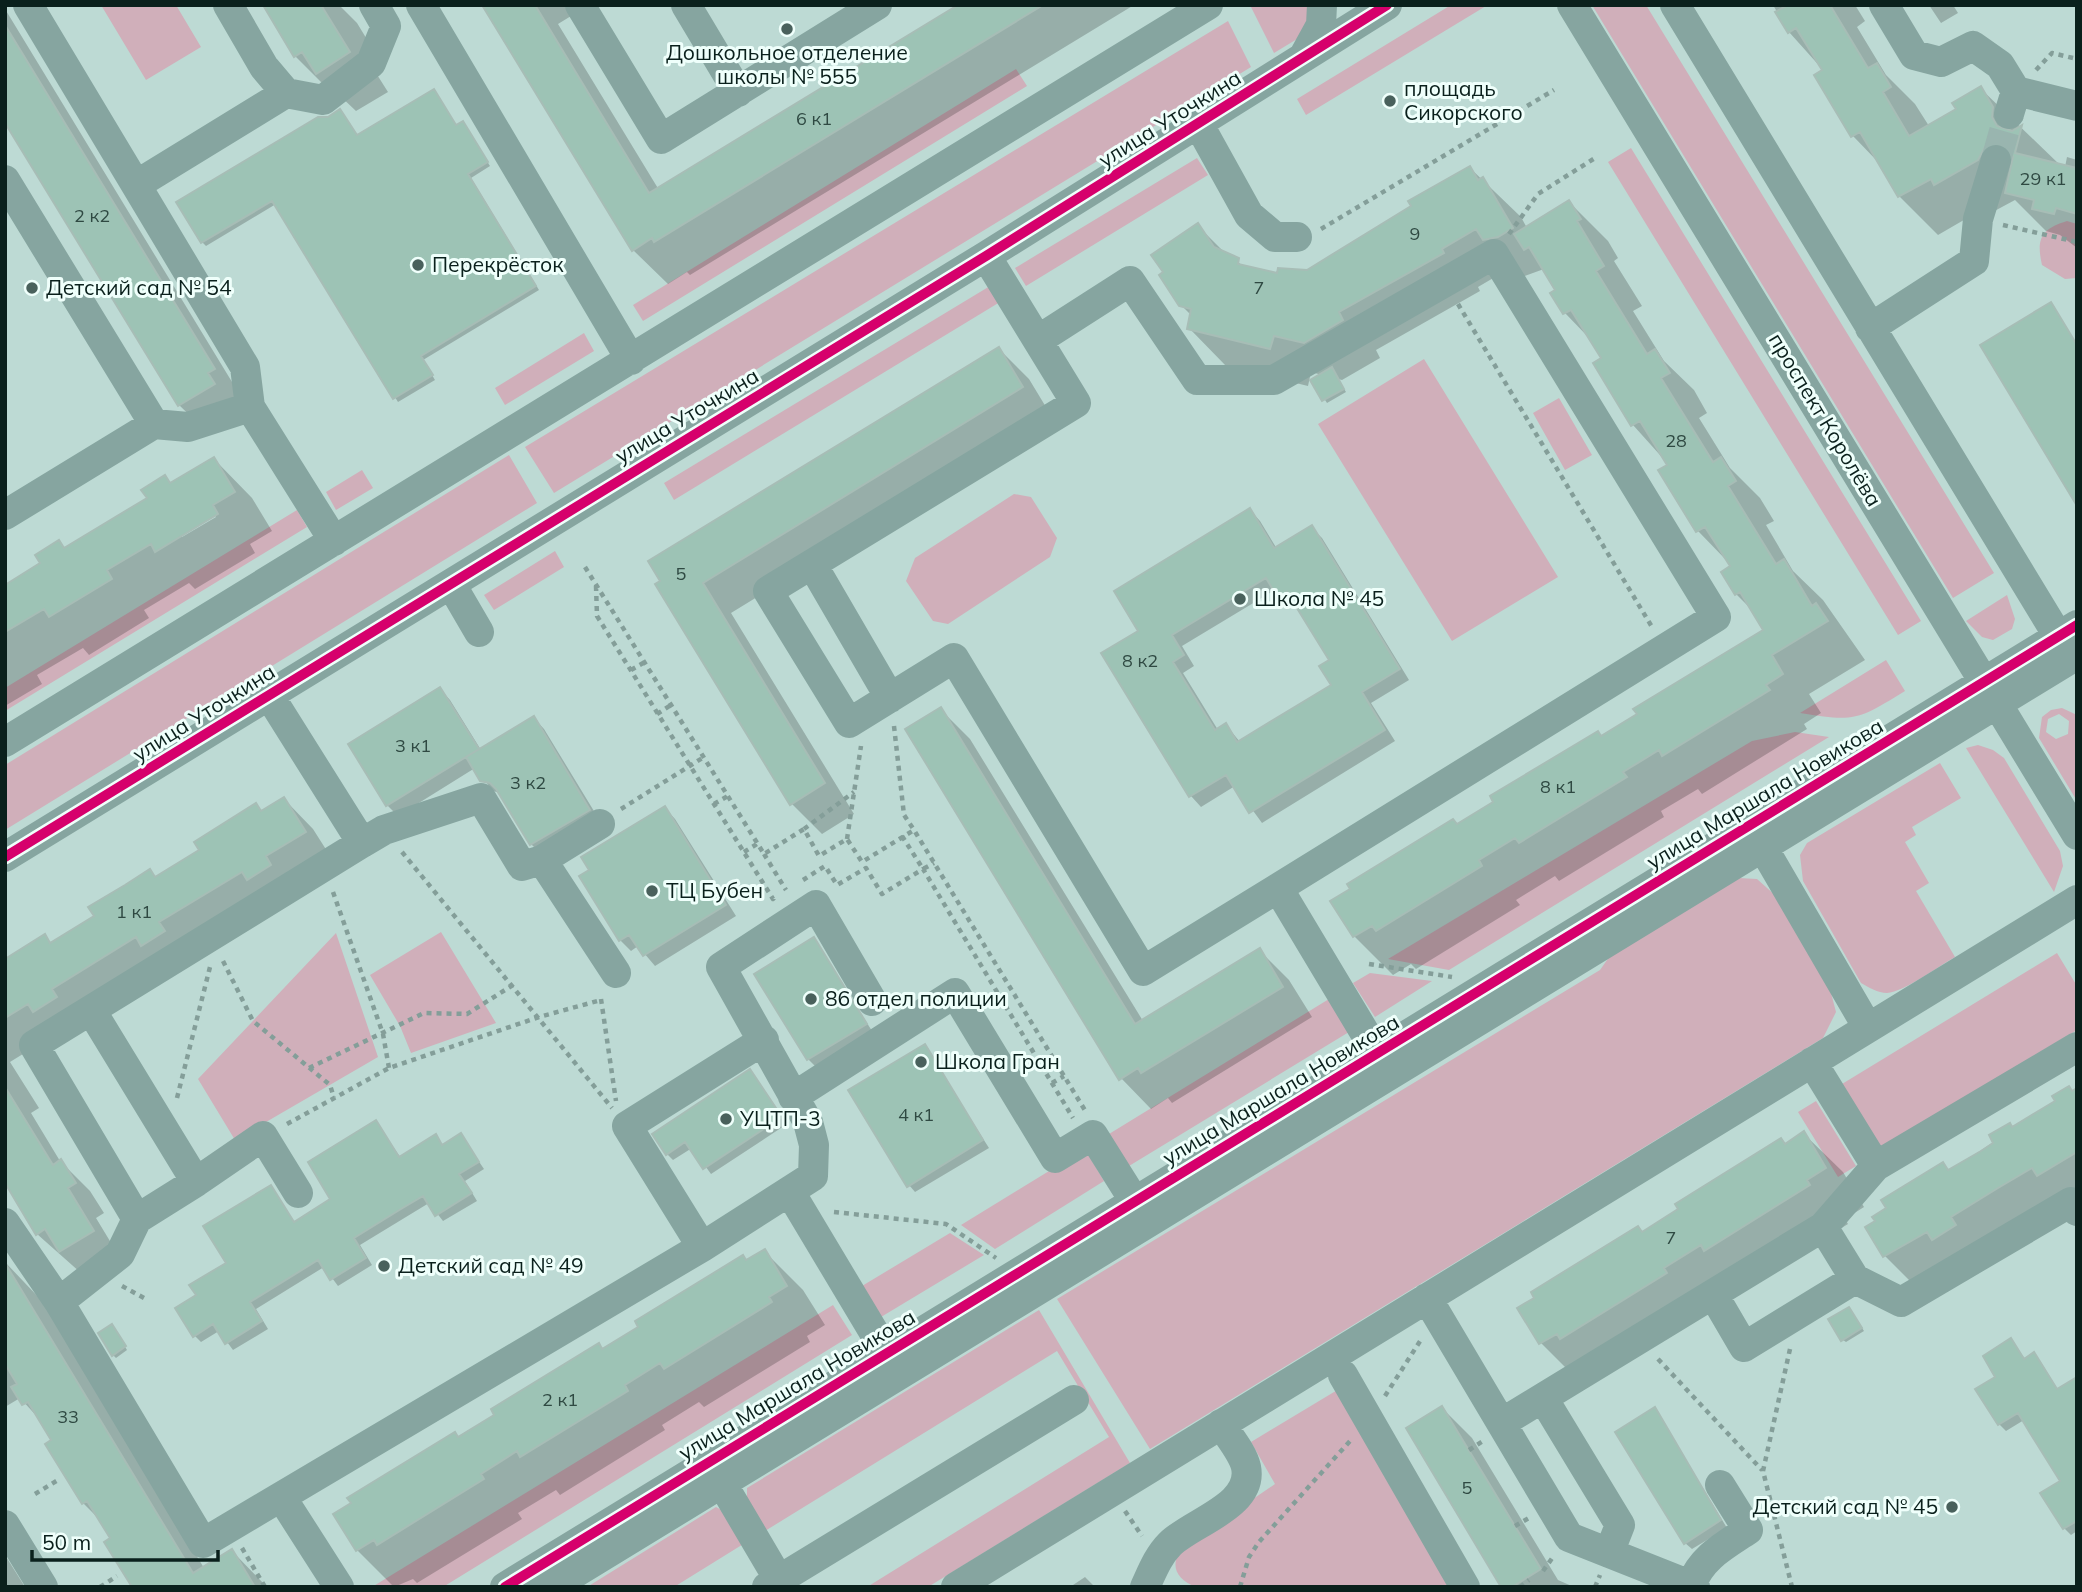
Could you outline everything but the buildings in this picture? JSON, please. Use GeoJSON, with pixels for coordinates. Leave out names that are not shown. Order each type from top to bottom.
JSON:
{"type":"FeatureCollection","features":[{"type":"Feature","properties":{"kind":"street"},"geometry":{"type":"LineString","coordinates":[[28,5],[245,367],[250,407],[334,541]]}},
{"type":"Feature","properties":{"kind":"street"},"geometry":{"type":"LineString","coordinates":[[228,5],[264,67],[286,93],[323,100],[371,63],[386,26],[374,5]]}},
{"type":"Feature","properties":{"kind":"street"},"geometry":{"type":"LineString","coordinates":[[421,5],[631,360]]}},
{"type":"Feature","properties":{"kind":"street"},"geometry":{"type":"LineString","coordinates":[[580,5],[661,139],[877,5]]}},
{"type":"Feature","properties":{"kind":"street"},"geometry":{"type":"LineString","coordinates":[[686,5],[738,92]]}},
{"type":"Feature","properties":{"kind":"street"},"geometry":{"type":"LineString","coordinates":[[5,742],[1208,5]]}},
{"type":"Feature","properties":{"kind":"street"},"geometry":{"type":"LineString","coordinates":[[1304,57],[1321,24],[1322,5]]}},
{"type":"Feature","properties":{"kind":"street","name":"проспект Королёва"},"geometry":{"type":"LineString","coordinates":[[1572,5],[2077,835]]}},
{"type":"Feature","properties":{"kind":"street"},"geometry":{"type":"LineString","coordinates":[[1675,5],[1870,328],[2072,649]]}},
{"type":"Feature","properties":{"kind":"street"},"geometry":{"type":"LineString","coordinates":[[1884,5],[1914,55],[1941,62],[1973,46],[2000,65],[2013,102],[2077,106]]}},
{"type":"Feature","properties":{"kind":"street","name":"улица Уточкина"},"geometry":{"type":"LineString","coordinates":[[5,857],[986,256],[1385,6]]}},
{"type":"Feature","properties":{"kind":"street"},"geometry":{"type":"LineString","coordinates":[[136,185],[286,93]]}},
{"type":"Feature","properties":{"kind":"street"},"geometry":{"type":"LineString","coordinates":[[1198,123],[1249,215],[1275,237],[1297,237]]}},
{"type":"Feature","properties":{"kind":"street"},"geometry":{"type":"LineString","coordinates":[[1870,328],[1974,261],[1978,219],[1996,160]]}},
{"type":"Feature","properties":{"kind":"street"},"geometry":{"type":"LineString","coordinates":[[5,180],[154,424]]}},
{"type":"Feature","properties":{"kind":"street"},"geometry":{"type":"LineString","coordinates":[[986,256],[1076,403],[768,592],[849,723],[954,658],[1143,971],[1716,617],[1494,254],[1274,380],[1196,380],[1130,281],[1038,340]]}},
{"type":"Feature","properties":{"kind":"street"},"geometry":{"type":"LineString","coordinates":[[5,515],[154,424],[188,427],[250,407]]}},
{"type":"Feature","properties":{"kind":"street"},"geometry":{"type":"LineString","coordinates":[[812,564],[890,698]]}},
{"type":"Feature","properties":{"kind":"street"},"geometry":{"type":"LineString","coordinates":[[451,584],[479,632]]}},
{"type":"Feature","properties":{"kind":"street","name":"улица Маршала Новикова"},"geometry":{"type":"LineString","coordinates":[[505,1587],[715,1473],[1991,693],[2072,649]]}},
{"type":"Feature","properties":{"kind":"street"},"geometry":{"type":"LineString","coordinates":[[269,695],[373,836]]}},
{"type":"Feature","properties":{"kind":"street"},"geometry":{"type":"LineString","coordinates":[[137,1219],[34,1045],[213,941],[373,836],[481,798],[522,866],[542,860],[600,824]]}},
{"type":"Feature","properties":{"kind":"street"},"geometry":{"type":"LineString","coordinates":[[1756,836],[1868,1028]]}},
{"type":"Feature","properties":{"kind":"street"},"geometry":{"type":"LineString","coordinates":[[542,860],[617,973]]}},
{"type":"Feature","properties":{"kind":"street"},"geometry":{"type":"LineString","coordinates":[[1278,888],[1384,1064]]}},
{"type":"Feature","properties":{"kind":"street"},"geometry":{"type":"LineString","coordinates":[[956,1587],[2077,900]]}},
{"type":"Feature","properties":{"kind":"street"},"geometry":{"type":"LineString","coordinates":[[5,1223],[59,1301],[204,1543],[702,1247],[795,1200],[813,1176],[814,1145],[808,1122],[721,967],[817,905],[872,1001]]}},
{"type":"Feature","properties":{"kind":"street"},"geometry":{"type":"LineString","coordinates":[[793,1097],[955,993],[1055,1158],[1090,1133],[1141,1212]]}},
{"type":"Feature","properties":{"kind":"street"},"geometry":{"type":"LineString","coordinates":[[91,1010],[196,1182]]}},
{"type":"Feature","properties":{"kind":"street"},"geometry":{"type":"LineString","coordinates":[[702,1247],[626,1126],[764,1040]]}},
{"type":"Feature","properties":{"kind":"street"},"geometry":{"type":"LineString","coordinates":[[1503,1422],[1824,1227],[1876,1166],[2077,1047]]}},
{"type":"Feature","properties":{"kind":"street"},"geometry":{"type":"LineString","coordinates":[[1812,1062],[1876,1166]]}},
{"type":"Feature","properties":{"kind":"street"},"geometry":{"type":"LineString","coordinates":[[59,1301],[120,1254],[137,1219],[263,1136],[298,1193]]}},
{"type":"Feature","properties":{"kind":"street"},"geometry":{"type":"LineString","coordinates":[[795,1200],[893,1364]]}},
{"type":"Feature","properties":{"kind":"street"},"geometry":{"type":"LineString","coordinates":[[1824,1227],[1855,1279],[1900,1302],[2071,1202],[2077,1211]]}},
{"type":"Feature","properties":{"kind":"street"},"geometry":{"type":"LineString","coordinates":[[1713,1294],[1744,1347],[1855,1279]]}},
{"type":"Feature","properties":{"kind":"street"},"geometry":{"type":"LineString","coordinates":[[1427,1298],[1569,1537],[1693,1586],[1697,1568],[1709,1555],[1748,1531],[1720,1485]]}},
{"type":"Feature","properties":{"kind":"street"},"geometry":{"type":"LineString","coordinates":[[1343,1375],[1465,1587]]}},
{"type":"Feature","properties":{"kind":"street"},"geometry":{"type":"LineString","coordinates":[[1543,1398],[1620,1525],[1609,1553]]}},
{"type":"Feature","properties":{"kind":"street"},"geometry":{"type":"LineString","coordinates":[[715,1473],[773,1583],[1074,1400]]}},
{"type":"Feature","properties":{"kind":"street"},"geometry":{"type":"LineString","coordinates":[[1154,1584],[1170,1544],[1237,1498],[1247,1482],[1246,1465],[1221,1424]]}},
{"type":"Feature","properties":{"kind":"street","name":"улица Маршала Новикова"},"geometry":{"type":"LineString","coordinates":[[552,1587],[715,1473]]}},
{"type":"Feature","properties":{"kind":"street"},"geometry":{"type":"LineString","coordinates":[[282,1498],[339,1587]]}},
{"type":"Feature","properties":{"kind":"street"},"geometry":{"type":"LineString","coordinates":[[5,1525],[43,1587]]}},
{"type":"Feature","properties":{"kind":"path"},"geometry":{"type":"LineString","coordinates":[[2013,102],[2052,53],[2077,59]]}},
{"type":"Feature","properties":{"kind":"path"},"geometry":{"type":"LineString","coordinates":[[1297,237],[1308,237],[1554,90]]}},
{"type":"Feature","properties":{"kind":"path"},"geometry":{"type":"LineString","coordinates":[[1494,254],[1538,194],[1595,158]]}},
{"type":"Feature","properties":{"kind":"path"},"geometry":{"type":"LineString","coordinates":[[1978,219],[2077,242]]}},
{"type":"Feature","properties":{"kind":"path"},"geometry":{"type":"LineString","coordinates":[[1445,282],[1665,649]]}},
{"type":"Feature","properties":{"kind":"path"},"geometry":{"type":"LineString","coordinates":[[586,567],[786,890]]}},
{"type":"Feature","properties":{"kind":"path"},"geometry":{"type":"LineString","coordinates":[[596,585],[597,616],[773,899],[825,866]]}},
{"type":"Feature","properties":{"kind":"path"},"geometry":{"type":"LineString","coordinates":[[631,670],[645,662]]}},
{"type":"Feature","properties":{"kind":"path"},"geometry":{"type":"LineString","coordinates":[[890,698],[904,814],[1087,1114],[1090,1133]]}},
{"type":"Feature","properties":{"kind":"path"},"geometry":{"type":"LineString","coordinates":[[657,713],[671,705]]}},
{"type":"Feature","properties":{"kind":"path"},"geometry":{"type":"LineString","coordinates":[[849,723],[861,746],[847,839],[882,894],[934,863]]}},
{"type":"Feature","properties":{"kind":"path"},"geometry":{"type":"LineString","coordinates":[[600,824],[660,782],[704,757]]}},
{"type":"Feature","properties":{"kind":"path"},"geometry":{"type":"LineString","coordinates":[[655,776],[660,782]]}},
{"type":"Feature","properties":{"kind":"path"},"geometry":{"type":"LineString","coordinates":[[764,854],[804,829],[855,791]]}},
{"type":"Feature","properties":{"kind":"path"},"geometry":{"type":"LineString","coordinates":[[714,804],[728,796]]}},
{"type":"Feature","properties":{"kind":"path"},"geometry":{"type":"LineString","coordinates":[[804,829],[837,885],[866,867]]}},
{"type":"Feature","properties":{"kind":"path"},"geometry":{"type":"LineString","coordinates":[[862,862],[914,831]]}},
{"type":"Feature","properties":{"kind":"path"},"geometry":{"type":"LineString","coordinates":[[373,836],[513,985],[618,1116],[601,1000],[617,973]]}},
{"type":"Feature","properties":{"kind":"path"},"geometry":{"type":"LineString","coordinates":[[902,836],[1075,1121],[1090,1133]]}},
{"type":"Feature","properties":{"kind":"path"},"geometry":{"type":"LineString","coordinates":[[819,856],[847,839]]}},
{"type":"Feature","properties":{"kind":"path"},"geometry":{"type":"LineString","coordinates":[[744,852],[757,844]]}},
{"type":"Feature","properties":{"kind":"path"},"geometry":{"type":"LineString","coordinates":[[324,867],[383,1034],[389,1068]]}},
{"type":"Feature","properties":{"kind":"path"},"geometry":{"type":"LineString","coordinates":[[962,934],[973,927]]}},
{"type":"Feature","properties":{"kind":"path"},"geometry":{"type":"LineString","coordinates":[[213,941],[253,1021],[330,1085],[334,1098]]}},
{"type":"Feature","properties":{"kind":"path"},"geometry":{"type":"LineString","coordinates":[[168,1136],[213,941]]}},
{"type":"Feature","properties":{"kind":"path"},"geometry":{"type":"LineString","coordinates":[[1369,964],[1457,978]]}},
{"type":"Feature","properties":{"kind":"path"},"geometry":{"type":"LineString","coordinates":[[993,985],[1004,978]]}},
{"type":"Feature","properties":{"kind":"path"},"geometry":{"type":"LineString","coordinates":[[309,1068],[424,1013],[467,1014],[513,985]]}},
{"type":"Feature","properties":{"kind":"path"},"geometry":{"type":"LineString","coordinates":[[263,1136],[389,1068],[540,1017],[601,1000]]}},
{"type":"Feature","properties":{"kind":"path"},"geometry":{"type":"LineString","coordinates":[[1021,1031],[1032,1024]]}},
{"type":"Feature","properties":{"kind":"path"},"geometry":{"type":"LineString","coordinates":[[1052,1083],[1064,1076]]}},
{"type":"Feature","properties":{"kind":"path"},"geometry":{"type":"LineString","coordinates":[[795,1200],[946,1224],[997,1258]]}},
{"type":"Feature","properties":{"kind":"path"},"geometry":{"type":"LineString","coordinates":[[1792,1587],[1763,1471],[1799,1313]]}},
{"type":"Feature","properties":{"kind":"path"},"geometry":{"type":"LineString","coordinates":[[1240,1587],[1249,1557],[1259,1542],[1369,1420],[1426,1331]]}},
{"type":"Feature","properties":{"kind":"path"},"geometry":{"type":"LineString","coordinates":[[1640,1339],[1763,1471]]}},
{"type":"Feature","properties":{"kind":"path"},"geometry":{"type":"LineString","coordinates":[[35,1494],[58,1480]]}},
{"type":"Feature","properties":{"kind":"path"},"geometry":{"type":"LineString","coordinates":[[230,1528],[265,1587]]}},
{"type":"Feature","properties":{"kind":"path"},"geometry":{"type":"LineString","coordinates":[[100,1587],[117,1577]]}},
{"type":"Feature","properties":{"kind":"path"},"geometry":{"type":"LineString","coordinates":[[1520,1587],[1529,1580]]}},
{"type":"Feature","properties":{"kind":"shaded area"},"geometry":{"type":"Polygon","coordinates":[[[101,5],[176,5],[201,47],[146,80],[101,5]]]}},
{"type":"Feature","properties":{"kind":"shaded area"},"geometry":{"type":"Polygon","coordinates":[[[1250,5],[1313,5],[1307,33],[1274,53],[1250,5]]]}},
{"type":"Feature","properties":{"kind":"shaded area"},"geometry":{"type":"Polygon","coordinates":[[[1451,5],[1486,6],[1306,115],[1297,99],[1451,5]]]}},
{"type":"Feature","properties":{"kind":"shaded area"},"geometry":{"type":"Polygon","coordinates":[[[1592,5],[1646,5],[1994,573],[1953,598],[1592,5]]]}},
{"type":"Feature","properties":{"kind":"shaded area"},"geometry":{"type":"Polygon","coordinates":[[[1228,21],[1251,67],[554,493],[525,447],[1228,21]]]}},
{"type":"Feature","properties":{"kind":"shaded area"},"geometry":{"type":"Polygon","coordinates":[[[1016,69],[1027,86],[643,321],[633,305],[1016,69]]]}},
{"type":"Feature","properties":{"kind":"shaded area"},"geometry":{"type":"Polygon","coordinates":[[[1631,148],[1921,621],[1898,635],[1608,162],[1631,148]]]}},
{"type":"Feature","properties":{"kind":"shaded area"},"geometry":{"type":"Polygon","coordinates":[[[1197,158],[1208,175],[1026,286],[1015,268],[1197,158]]]}},
{"type":"Feature","properties":{"kind":"shaded area"},"geometry":{"type":"Polygon","coordinates":[[[2067,221],[2077,224],[2077,278],[2065,279],[2042,265],[2040,242],[2042,236],[2051,228],[2067,221]]]}},
{"type":"Feature","properties":{"kind":"shaded area"},"geometry":{"type":"Polygon","coordinates":[[[990,286],[1000,302],[674,500],[664,483],[990,286]]]}},
{"type":"Feature","properties":{"kind":"shaded area"},"geometry":{"type":"Polygon","coordinates":[[[584,333],[594,351],[505,405],[495,388],[584,333]]]}},
{"type":"Feature","properties":{"kind":"shaded area"},"geometry":{"type":"Polygon","coordinates":[[[1424,359],[1558,577],[1452,641],[1318,424],[1424,359]]]}},
{"type":"Feature","properties":{"kind":"shaded area"},"geometry":{"type":"Polygon","coordinates":[[[1559,398],[1592,455],[1565,470],[1533,413],[1559,398]]]}},
{"type":"Feature","properties":{"kind":"shaded area"},"geometry":{"type":"Polygon","coordinates":[[[509,455],[537,503],[5,830],[5,765],[509,455]]]}},
{"type":"Feature","properties":{"kind":"shaded area"},"geometry":{"type":"Polygon","coordinates":[[[362,470],[373,488],[336,510],[326,492],[362,470]]]}},
{"type":"Feature","properties":{"kind":"shaded area"},"geometry":{"type":"Polygon","coordinates":[[[1014,494],[1031,497],[1057,538],[1050,557],[948,624],[933,621],[906,581],[915,558],[1014,494]]]}},
{"type":"Feature","properties":{"kind":"shaded area"},"geometry":{"type":"Polygon","coordinates":[[[297,510],[307,527],[5,711],[5,688],[297,510]]]}},
{"type":"Feature","properties":{"kind":"shaded area"},"geometry":{"type":"Polygon","coordinates":[[[555,551],[564,567],[494,610],[484,595],[555,551]]]}},
{"type":"Feature","properties":{"kind":"shaded area"},"geometry":{"type":"Polygon","coordinates":[[[2007,595],[2015,619],[2012,629],[1993,640],[1982,637],[1966,621],[2007,595]]]}},
{"type":"Feature","properties":{"kind":"shaded area"},"geometry":{"type":"Polygon","coordinates":[[[1886,660],[1905,691],[1877,708],[1856,716],[1845,718],[1800,713],[1886,660]]]}},
{"type":"Feature","properties":{"kind":"shaded area"},"geometry":{"type":"Polygon","coordinates":[[[2062,708],[2077,715],[2077,801],[2039,738],[2042,717],[2051,710],[2062,708]],[[2059,714],[2048,719],[2046,732],[2056,739],[2068,734],[2069,721],[2059,714]]]}},
{"type":"Feature","properties":{"kind":"shaded area"},"geometry":{"type":"Polygon","coordinates":[[[1795,732],[1829,737],[1449,970],[1388,959],[1752,741],[1795,732]]]}},
{"type":"Feature","properties":{"kind":"shaded area"},"geometry":{"type":"Polygon","coordinates":[[[1978,745],[1993,750],[2004,758],[2060,851],[2063,866],[2054,892],[1966,748],[1978,745]]]}},
{"type":"Feature","properties":{"kind":"shaded area"},"geometry":{"type":"Polygon","coordinates":[[[1940,763],[1961,798],[1912,827],[1916,835],[1905,842],[1929,883],[1916,891],[1955,957],[1903,988],[1894,992],[1880,992],[1861,983],[1803,881],[1800,855],[1807,843],[1940,763]]]}},
{"type":"Feature","properties":{"kind":"shaded area"},"geometry":{"type":"Polygon","coordinates":[[[1738,878],[1757,879],[1776,896],[1831,993],[1836,1012],[1823,1038],[1150,1449],[1057,1299],[1600,970],[1612,953],[1738,878]]]}},
{"type":"Feature","properties":{"kind":"shaded area"},"geometry":{"type":"Polygon","coordinates":[[[441,932],[496,1023],[411,1053],[400,1026],[370,975],[441,932]]]}},
{"type":"Feature","properties":{"kind":"shaded area"},"geometry":{"type":"Polygon","coordinates":[[[336,933],[378,1057],[235,1140],[198,1079],[336,933]]]}},
{"type":"Feature","properties":{"kind":"shaded area"},"geometry":{"type":"Polygon","coordinates":[[[2057,953],[2077,986],[2077,1030],[1881,1149],[1842,1084],[2057,953]]]}},
{"type":"Feature","properties":{"kind":"shaded area"},"geometry":{"type":"Polygon","coordinates":[[[1370,973],[1432,981],[1375,1017],[1353,983],[1370,973]]]}},
{"type":"Feature","properties":{"kind":"shaded area"},"geometry":{"type":"Polygon","coordinates":[[[1329,999],[1349,1032],[1129,1166],[1109,1134],[1329,999]]]}},
{"type":"Feature","properties":{"kind":"shaded area"},"geometry":{"type":"Polygon","coordinates":[[[1816,1101],[1856,1166],[1838,1177],[1798,1112],[1816,1101]]]}},
{"type":"Feature","properties":{"kind":"shaded area"},"geometry":{"type":"Polygon","coordinates":[[[1085,1149],[1104,1181],[995,1249],[961,1225],[1085,1149]]]}},
{"type":"Feature","properties":{"kind":"shaded area"},"geometry":{"type":"Polygon","coordinates":[[[950,1233],[984,1255],[881,1317],[862,1286],[950,1233]]]}},
{"type":"Feature","properties":{"kind":"shaded area"},"geometry":{"type":"Polygon","coordinates":[[[833,1305],[852,1335],[443,1587],[372,1587],[833,1305]]]}},
{"type":"Feature","properties":{"kind":"shaded area"},"geometry":{"type":"Polygon","coordinates":[[[1039,1310],[1130,1463],[928,1587],[867,1587],[1109,1437],[1057,1351],[765,1531],[747,1501],[747,1488],[1039,1310]]]}},
{"type":"Feature","properties":{"kind":"shaded area"},"geometry":{"type":"Polygon","coordinates":[[[1339,1389],[1457,1587],[1196,1587],[1184,1580],[1176,1567],[1180,1549],[1275,1484],[1251,1442],[1339,1389]]]}},
{"type":"Feature","properties":{"kind":"shaded area"},"geometry":{"type":"Polygon","coordinates":[[[716,1507],[727,1513],[745,1543],[674,1587],[587,1587],[716,1507]]]}},
{"type":"Feature","properties":{"kind":"tunnel"},"geometry":{"type":"LineString","coordinates":[[1996,160],[2009,114]]}},
{"type":"Feature","properties":{"kind":"cycle path"},"geometry":{"type":"LineString","coordinates":[[5,857],[986,256],[1387,5]]}},
{"type":"Feature","properties":{"kind":"cycle path"},"geometry":{"type":"LineString","coordinates":[[505,1587],[2077,625]]}},
{"type":"Feature","properties":{"kind":"place","name":"Дошкольное отделение школы № 555"},"geometry":{"type":"Point","coordinates":[787,29]}},
{"type":"Feature","properties":{"kind":"place","name":"площадь Сикорского"},"geometry":{"type":"Point","coordinates":[1390,101]}},
{"type":"Feature","properties":{"kind":"place","name":"Перекрёсток"},"geometry":{"type":"Point","coordinates":[418,265]}},
{"type":"Feature","properties":{"kind":"place","name":"Детский сад № 54"},"geometry":{"type":"Point","coordinates":[32,288]}},
{"type":"Feature","properties":{"kind":"place","name":"Школа № 45"},"geometry":{"type":"Point","coordinates":[1240,599]}},
{"type":"Feature","properties":{"kind":"place","name":"ТЦ Бубен"},"geometry":{"type":"Point","coordinates":[652,891]}},
{"type":"Feature","properties":{"kind":"place","name":"86 отдел полиции"},"geometry":{"type":"Point","coordinates":[811,999]}},
{"type":"Feature","properties":{"kind":"place","name":"Школа Гран"},"geometry":{"type":"Point","coordinates":[921,1062]}},
{"type":"Feature","properties":{"kind":"place","name":"УЦТП-3"},"geometry":{"type":"Point","coordinates":[726,1119]}},
{"type":"Feature","properties":{"kind":"place","name":"Детский сад № 49"},"geometry":{"type":"Point","coordinates":[384,1266]}},
{"type":"Feature","properties":{"kind":"place","name":"Детский сад № 45"},"geometry":{"type":"Point","coordinates":[1952,1507]}}]}
